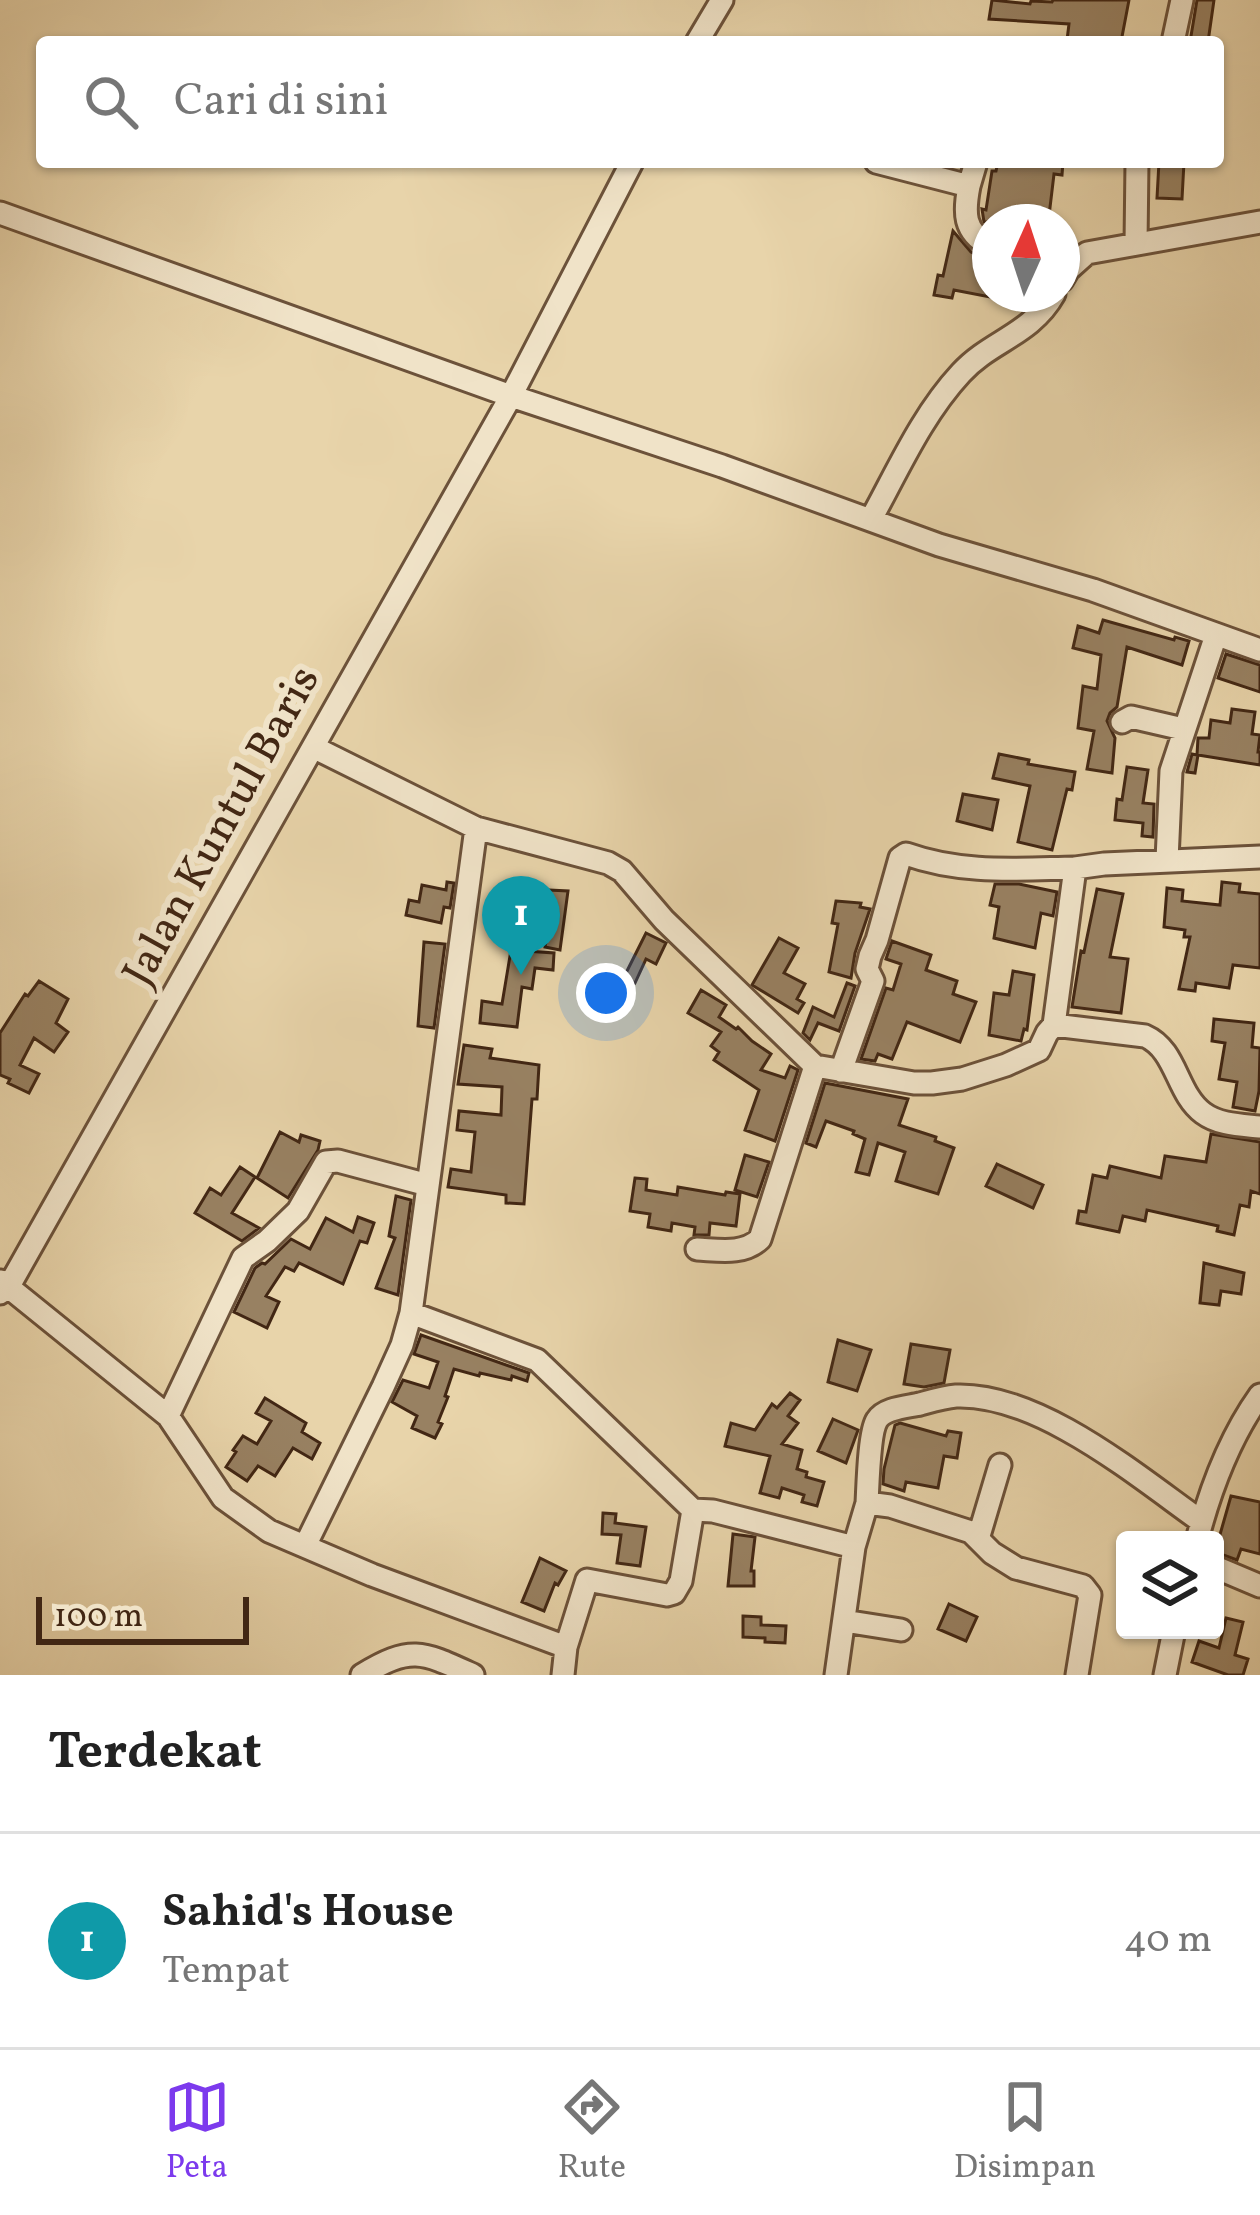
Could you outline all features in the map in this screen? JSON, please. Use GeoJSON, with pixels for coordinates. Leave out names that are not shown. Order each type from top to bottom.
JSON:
{"type":"FeatureCollection","features":[{"type":"Feature","properties":{"kind":"street"},"geometry":{"type":"LineString","coordinates":[[705,36],[722,0]]}},
{"type":"Feature","properties":{"kind":"street"},"geometry":{"type":"LineString","coordinates":[[1174,36],[1182,0]]}},
{"type":"Feature","properties":{"kind":"street","name":"Jalan Kuntul Baris"},"geometry":{"type":"LineString","coordinates":[[3,1287],[511,397],[629,168]]}},
{"type":"Feature","properties":{"kind":"street"},"geometry":{"type":"LineString","coordinates":[[900,168],[969,185]]}},
{"type":"Feature","properties":{"kind":"street"},"geometry":{"type":"LineString","coordinates":[[972,231],[966,205],[974,168]]}},
{"type":"Feature","properties":{"kind":"street"},"geometry":{"type":"LineString","coordinates":[[1136,168],[1136,244]]}},
{"type":"Feature","properties":{"kind":"street"},"geometry":{"type":"LineString","coordinates":[[0,213],[511,397],[1260,650]]}},
{"type":"Feature","properties":{"kind":"street"},"geometry":{"type":"LineString","coordinates":[[1080,259],[1087,253],[1260,222]]}},
{"type":"Feature","properties":{"kind":"street"},"geometry":{"type":"LineString","coordinates":[[871,519],[945,392],[964,369],[1028,327],[1040,312]]}},
{"type":"Feature","properties":{"kind":"street"},"geometry":{"type":"LineString","coordinates":[[1167,860],[1171,771],[1216,635]]}},
{"type":"Feature","properties":{"kind":"street"},"geometry":{"type":"LineString","coordinates":[[1122,722],[1131,717],[1183,729]]}},
{"type":"Feature","properties":{"kind":"street"},"geometry":{"type":"LineString","coordinates":[[313,747],[476,828],[608,863],[622,871],[664,920],[815,1066],[914,1083],[962,1079],[1039,1050],[1054,1025],[1075,868]]}},
{"type":"Feature","properties":{"kind":"street"},"geometry":{"type":"LineString","coordinates":[[304,1546],[383,1387],[411,1312],[476,828]]}},
{"type":"Feature","properties":{"kind":"street"},"geometry":{"type":"LineString","coordinates":[[841,1071],[873,981],[867,969],[870,956],[900,858],[906,854],[982,871],[1260,857]]}},
{"type":"Feature","properties":{"kind":"street"},"geometry":{"type":"LineString","coordinates":[[1054,1025],[1144,1036],[1157,1042],[1195,1106],[1207,1117],[1260,1126]]}},
{"type":"Feature","properties":{"kind":"street"},"geometry":{"type":"LineString","coordinates":[[697,1249],[738,1250],[760,1240],[815,1066]]}},
{"type":"Feature","properties":{"kind":"street"},"geometry":{"type":"LineString","coordinates":[[168,1416],[243,1258],[298,1211],[326,1162],[338,1161],[428,1185]]}},
{"type":"Feature","properties":{"kind":"street"},"geometry":{"type":"LineString","coordinates":[[3,1287],[168,1416],[223,1498],[269,1531],[566,1647]]}},
{"type":"Feature","properties":{"kind":"street"},"geometry":{"type":"LineString","coordinates":[[411,1312],[537,1360],[693,1510],[854,1547]]}},
{"type":"Feature","properties":{"kind":"street"},"geometry":{"type":"LineString","coordinates":[[836,1675],[854,1547],[867,1503],[873,1434],[877,1419],[886,1412],[953,1396],[1020,1407],[1101,1451],[1199,1531],[1235,1436],[1260,1395]]}},
{"type":"Feature","properties":{"kind":"street"},"geometry":{"type":"LineString","coordinates":[[978,1539],[1000,1465]]}},
{"type":"Feature","properties":{"kind":"street"},"geometry":{"type":"LineString","coordinates":[[867,1503],[971,1532],[1016,1568],[1088,1590],[1077,1675]]}},
{"type":"Feature","properties":{"kind":"street"},"geometry":{"type":"LineString","coordinates":[[562,1675],[587,1580],[674,1593],[681,1581],[693,1510]]}},
{"type":"Feature","properties":{"kind":"street"},"geometry":{"type":"LineString","coordinates":[[1224,1571],[1260,1586]]}},
{"type":"Feature","properties":{"kind":"street"},"geometry":{"type":"LineString","coordinates":[[844,1621],[901,1630]]}},
{"type":"Feature","properties":{"kind":"street"},"geometry":{"type":"LineString","coordinates":[[1165,1675],[1172,1639]]}},
{"type":"Feature","properties":{"kind":"street"},"geometry":{"type":"LineString","coordinates":[[362,1675],[398,1656],[424,1654],[473,1675]]}},
{"type":"Feature","properties":{"kind":"building"},"geometry":{"type":"Polygon","coordinates":[[[992,0],[1030,4],[1129,0],[1122,36],[1068,36],[1069,24],[989,19],[992,0]]]}},
{"type":"Feature","properties":{"kind":"building"},"geometry":{"type":"Polygon","coordinates":[[[1197,0],[1214,0],[1209,36],[1191,36],[1197,0]]]}},
{"type":"Feature","properties":{"kind":"building"},"geometry":{"type":"Polygon","coordinates":[[[1063,168],[1062,175],[1054,174],[1050,204],[987,204],[992,171],[1063,168]]]}},
{"type":"Feature","properties":{"kind":"building"},"geometry":{"type":"Polygon","coordinates":[[[1159,168],[1184,168],[1182,199],[1157,198],[1159,168]]]}},
{"type":"Feature","properties":{"kind":"building"},"geometry":{"type":"Polygon","coordinates":[[[953,231],[972,252],[972,294],[954,290],[952,298],[934,295],[938,275],[943,276],[953,231]]]}},
{"type":"Feature","properties":{"kind":"building"},"geometry":{"type":"Polygon","coordinates":[[[1103,620],[1189,641],[1182,665],[1127,647],[1117,707],[1107,721],[1115,738],[1112,773],[1087,769],[1094,731],[1078,728],[1083,686],[1097,689],[1101,655],[1073,648],[1078,626],[1099,633],[1103,620]]]}},
{"type":"Feature","properties":{"kind":"building"},"geometry":{"type":"Polygon","coordinates":[[[1226,654],[1260,665],[1260,692],[1218,678],[1226,654]]]}},
{"type":"Feature","properties":{"kind":"building"},"geometry":{"type":"Polygon","coordinates":[[[1232,709],[1255,712],[1252,734],[1260,735],[1260,765],[1198,755],[1195,773],[1187,772],[1192,754],[1197,755],[1198,738],[1209,738],[1211,720],[1230,723],[1232,709]]]}},
{"type":"Feature","properties":{"kind":"building"},"geometry":{"type":"Polygon","coordinates":[[[999,754],[1075,772],[1052,850],[1018,842],[1030,786],[993,778],[999,754]]]}},
{"type":"Feature","properties":{"kind":"building"},"geometry":{"type":"Polygon","coordinates":[[[1127,767],[1148,770],[1143,803],[1154,804],[1153,837],[1142,836],[1143,823],[1115,820],[1127,767]]]}},
{"type":"Feature","properties":{"kind":"building"},"geometry":{"type":"Polygon","coordinates":[[[963,794],[998,800],[992,830],[957,821],[963,794]]]}},
{"type":"Feature","properties":{"kind":"building"},"geometry":{"type":"Polygon","coordinates":[[[447,882],[454,883],[450,908],[444,907],[441,923],[406,915],[409,900],[419,902],[422,885],[446,890],[447,882]]]}},
{"type":"Feature","properties":{"kind":"building"},"geometry":{"type":"Polygon","coordinates":[[[1222,882],[1240,884],[1239,892],[1260,894],[1260,968],[1233,965],[1229,988],[1196,983],[1195,991],[1179,989],[1190,937],[1184,937],[1185,930],[1164,927],[1167,888],[1183,890],[1182,901],[1220,905],[1222,882]]]}},
{"type":"Feature","properties":{"kind":"building"},"geometry":{"type":"Polygon","coordinates":[[[995,884],[1057,892],[1053,916],[1041,913],[1035,948],[994,938],[999,907],[990,905],[995,884]]]}},
{"type":"Feature","properties":{"kind":"building"},"geometry":{"type":"Polygon","coordinates":[[[528,889],[568,891],[560,950],[545,947],[549,925],[524,923],[528,889]]]}},
{"type":"Feature","properties":{"kind":"building"},"geometry":{"type":"Polygon","coordinates":[[[1097,889],[1123,894],[1110,957],[1128,959],[1121,1013],[1072,1007],[1097,889]]]}},
{"type":"Feature","properties":{"kind":"building"},"geometry":{"type":"Polygon","coordinates":[[[836,901],[861,903],[860,907],[870,909],[851,978],[829,972],[838,924],[832,923],[836,901]]]}},
{"type":"Feature","properties":{"kind":"building"},"geometry":{"type":"Polygon","coordinates":[[[646,933],[666,943],[656,964],[646,959],[635,983],[624,977],[646,933]]]}},
{"type":"Feature","properties":{"kind":"building"},"geometry":{"type":"Polygon","coordinates":[[[779,938],[798,948],[784,973],[805,984],[797,999],[804,1003],[798,1013],[752,985],[779,938]]]}},
{"type":"Feature","properties":{"kind":"building"},"geometry":{"type":"Polygon","coordinates":[[[892,941],[931,955],[926,970],[957,981],[953,994],[976,1002],[960,1042],[907,1022],[892,1059],[878,1054],[875,1061],[861,1059],[886,988],[893,990],[901,964],[886,959],[892,941]]]}},
{"type":"Feature","properties":{"kind":"building"},"geometry":{"type":"Polygon","coordinates":[[[424,942],[445,944],[434,1028],[418,1026],[424,942]]]}},
{"type":"Feature","properties":{"kind":"building"},"geometry":{"type":"Polygon","coordinates":[[[511,950],[554,953],[553,970],[535,968],[532,989],[522,987],[517,1027],[480,1023],[482,1001],[502,1004],[511,950]]]}},
{"type":"Feature","properties":{"kind":"building"},"geometry":{"type":"Polygon","coordinates":[[[1013,971],[1034,975],[1027,1030],[1021,1041],[989,1035],[994,993],[1009,995],[1013,971]]]}},
{"type":"Feature","properties":{"kind":"building"},"geometry":{"type":"Polygon","coordinates":[[[39,981],[68,999],[56,1023],[68,1032],[54,1052],[34,1038],[20,1065],[39,1074],[29,1093],[0,1075],[0,1033],[39,981]]]}},
{"type":"Feature","properties":{"kind":"building"},"geometry":{"type":"Polygon","coordinates":[[[847,983],[855,986],[839,1031],[818,1023],[810,1040],[803,1033],[813,1007],[834,1017],[847,983]]]}},
{"type":"Feature","properties":{"kind":"building"},"geometry":{"type":"Polygon","coordinates":[[[701,990],[726,1005],[719,1017],[771,1054],[761,1070],[785,1078],[790,1066],[798,1070],[775,1141],[745,1130],[759,1090],[714,1060],[719,1052],[711,1046],[721,1032],[688,1013],[701,990]]]}},
{"type":"Feature","properties":{"kind":"building"},"geometry":{"type":"Polygon","coordinates":[[[1214,1019],[1254,1023],[1252,1047],[1260,1048],[1255,1111],[1233,1107],[1237,1082],[1219,1079],[1225,1043],[1212,1041],[1214,1019]]]}},
{"type":"Feature","properties":{"kind":"building"},"geometry":{"type":"Polygon","coordinates":[[[464,1045],[492,1049],[490,1058],[539,1065],[524,1204],[506,1203],[506,1195],[448,1187],[451,1169],[471,1172],[475,1132],[457,1130],[459,1111],[501,1115],[502,1087],[458,1084],[464,1045]]]}},
{"type":"Feature","properties":{"kind":"building"},"geometry":{"type":"Polygon","coordinates":[[[825,1083],[908,1099],[899,1125],[954,1148],[938,1194],[896,1181],[905,1152],[878,1143],[869,1175],[856,1172],[865,1139],[854,1131],[826,1121],[816,1147],[806,1143],[825,1083]]]}},
{"type":"Feature","properties":{"kind":"building"},"geometry":{"type":"Polygon","coordinates":[[[280,1132],[299,1142],[301,1135],[320,1141],[288,1198],[257,1178],[280,1132]]]}},
{"type":"Feature","properties":{"kind":"building"},"geometry":{"type":"Polygon","coordinates":[[[1211,1134],[1260,1142],[1260,1194],[1251,1191],[1249,1207],[1240,1205],[1234,1235],[1217,1231],[1218,1226],[1147,1210],[1145,1221],[1123,1216],[1119,1232],[1077,1223],[1079,1211],[1086,1212],[1093,1175],[1107,1178],[1110,1166],[1161,1178],[1165,1156],[1206,1162],[1211,1134]]]}},
{"type":"Feature","properties":{"kind":"building"},"geometry":{"type":"Polygon","coordinates":[[[745,1155],[769,1162],[757,1197],[735,1190],[745,1155]]]}},
{"type":"Feature","properties":{"kind":"building"},"geometry":{"type":"Polygon","coordinates":[[[997,1164],[1043,1185],[1033,1208],[986,1186],[997,1164]]]}},
{"type":"Feature","properties":{"kind":"building"},"geometry":{"type":"Polygon","coordinates":[[[240,1167],[255,1177],[232,1213],[259,1228],[242,1241],[195,1213],[210,1188],[221,1195],[240,1167]]]}},
{"type":"Feature","properties":{"kind":"building"},"geometry":{"type":"Polygon","coordinates":[[[635,1178],[647,1179],[646,1190],[677,1195],[678,1187],[740,1194],[736,1226],[710,1223],[709,1235],[694,1235],[695,1227],[672,1223],[671,1231],[648,1227],[650,1214],[630,1211],[635,1178]]]}},
{"type":"Feature","properties":{"kind":"building"},"geometry":{"type":"Polygon","coordinates":[[[396,1196],[411,1200],[398,1295],[376,1288],[395,1238],[389,1236],[396,1196]]]}},
{"type":"Feature","properties":{"kind":"building"},"geometry":{"type":"Polygon","coordinates":[[[358,1217],[374,1223],[367,1243],[360,1241],[343,1284],[299,1263],[294,1271],[285,1267],[266,1296],[279,1302],[267,1328],[234,1312],[255,1268],[291,1239],[310,1249],[326,1218],[353,1232],[358,1217]]]}},
{"type":"Feature","properties":{"kind":"building"},"geometry":{"type":"Polygon","coordinates":[[[1204,1263],[1244,1273],[1241,1294],[1221,1291],[1219,1305],[1200,1303],[1204,1263]]]}},
{"type":"Feature","properties":{"kind":"building"},"geometry":{"type":"Polygon","coordinates":[[[421,1335],[529,1373],[527,1381],[454,1369],[435,1438],[412,1428],[417,1416],[392,1402],[403,1380],[429,1388],[438,1362],[414,1354],[421,1335]]]}},
{"type":"Feature","properties":{"kind":"building"},"geometry":{"type":"Polygon","coordinates":[[[838,1340],[871,1350],[857,1391],[828,1382],[838,1340]]]}},
{"type":"Feature","properties":{"kind":"building"},"geometry":{"type":"Polygon","coordinates":[[[911,1344],[950,1350],[944,1383],[904,1384],[911,1344]]]}},
{"type":"Feature","properties":{"kind":"building"},"geometry":{"type":"Polygon","coordinates":[[[790,1393],[800,1400],[788,1416],[798,1423],[782,1444],[802,1450],[797,1469],[824,1482],[817,1506],[802,1502],[804,1495],[782,1488],[779,1498],[760,1493],[770,1456],[725,1446],[731,1423],[755,1430],[772,1404],[777,1408],[790,1393]]]}},
{"type":"Feature","properties":{"kind":"building"},"geometry":{"type":"Polygon","coordinates":[[[265,1398],[306,1423],[302,1432],[320,1443],[312,1459],[293,1448],[275,1476],[258,1466],[247,1481],[226,1467],[243,1436],[257,1444],[271,1421],[256,1413],[265,1398]]]}},
{"type":"Feature","properties":{"kind":"building"},"geometry":{"type":"Polygon","coordinates":[[[833,1419],[858,1430],[846,1463],[818,1451],[833,1419]]]}},
{"type":"Feature","properties":{"kind":"building"},"geometry":{"type":"Polygon","coordinates":[[[895,1425],[946,1436],[948,1431],[961,1433],[957,1458],[944,1456],[938,1488],[906,1482],[904,1491],[883,1484],[895,1425]]]}},
{"type":"Feature","properties":{"kind":"building"},"geometry":{"type":"Polygon","coordinates":[[[1231,1496],[1260,1502],[1260,1554],[1241,1549],[1237,1560],[1224,1555],[1221,1531],[1231,1496]]]}},
{"type":"Feature","properties":{"kind":"building"},"geometry":{"type":"Polygon","coordinates":[[[603,1513],[616,1514],[615,1523],[646,1527],[640,1566],[617,1563],[621,1535],[602,1534],[603,1513]]]}},
{"type":"Feature","properties":{"kind":"building"},"geometry":{"type":"Polygon","coordinates":[[[733,1534],[755,1537],[754,1586],[728,1586],[733,1534]]]}},
{"type":"Feature","properties":{"kind":"building"},"geometry":{"type":"Polygon","coordinates":[[[540,1558],[566,1571],[555,1583],[544,1611],[522,1602],[540,1558]]]}},
{"type":"Feature","properties":{"kind":"building"},"geometry":{"type":"Polygon","coordinates":[[[949,1604],[977,1617],[966,1641],[938,1629],[949,1604]]]}},
{"type":"Feature","properties":{"kind":"building"},"geometry":{"type":"Polygon","coordinates":[[[743,1616],[761,1617],[761,1625],[786,1626],[785,1643],[743,1637],[743,1616]]]}},
{"type":"Feature","properties":{"kind":"building"},"geometry":{"type":"Polygon","coordinates":[[[1226,1618],[1243,1622],[1235,1655],[1248,1659],[1243,1675],[1228,1675],[1192,1662],[1199,1641],[1219,1648],[1226,1618]]]}},
{"type":"Feature","properties":{"kind":"place","name":"Sahid's House"},"geometry":{"type":"Point","coordinates":[521,975]}}]}
